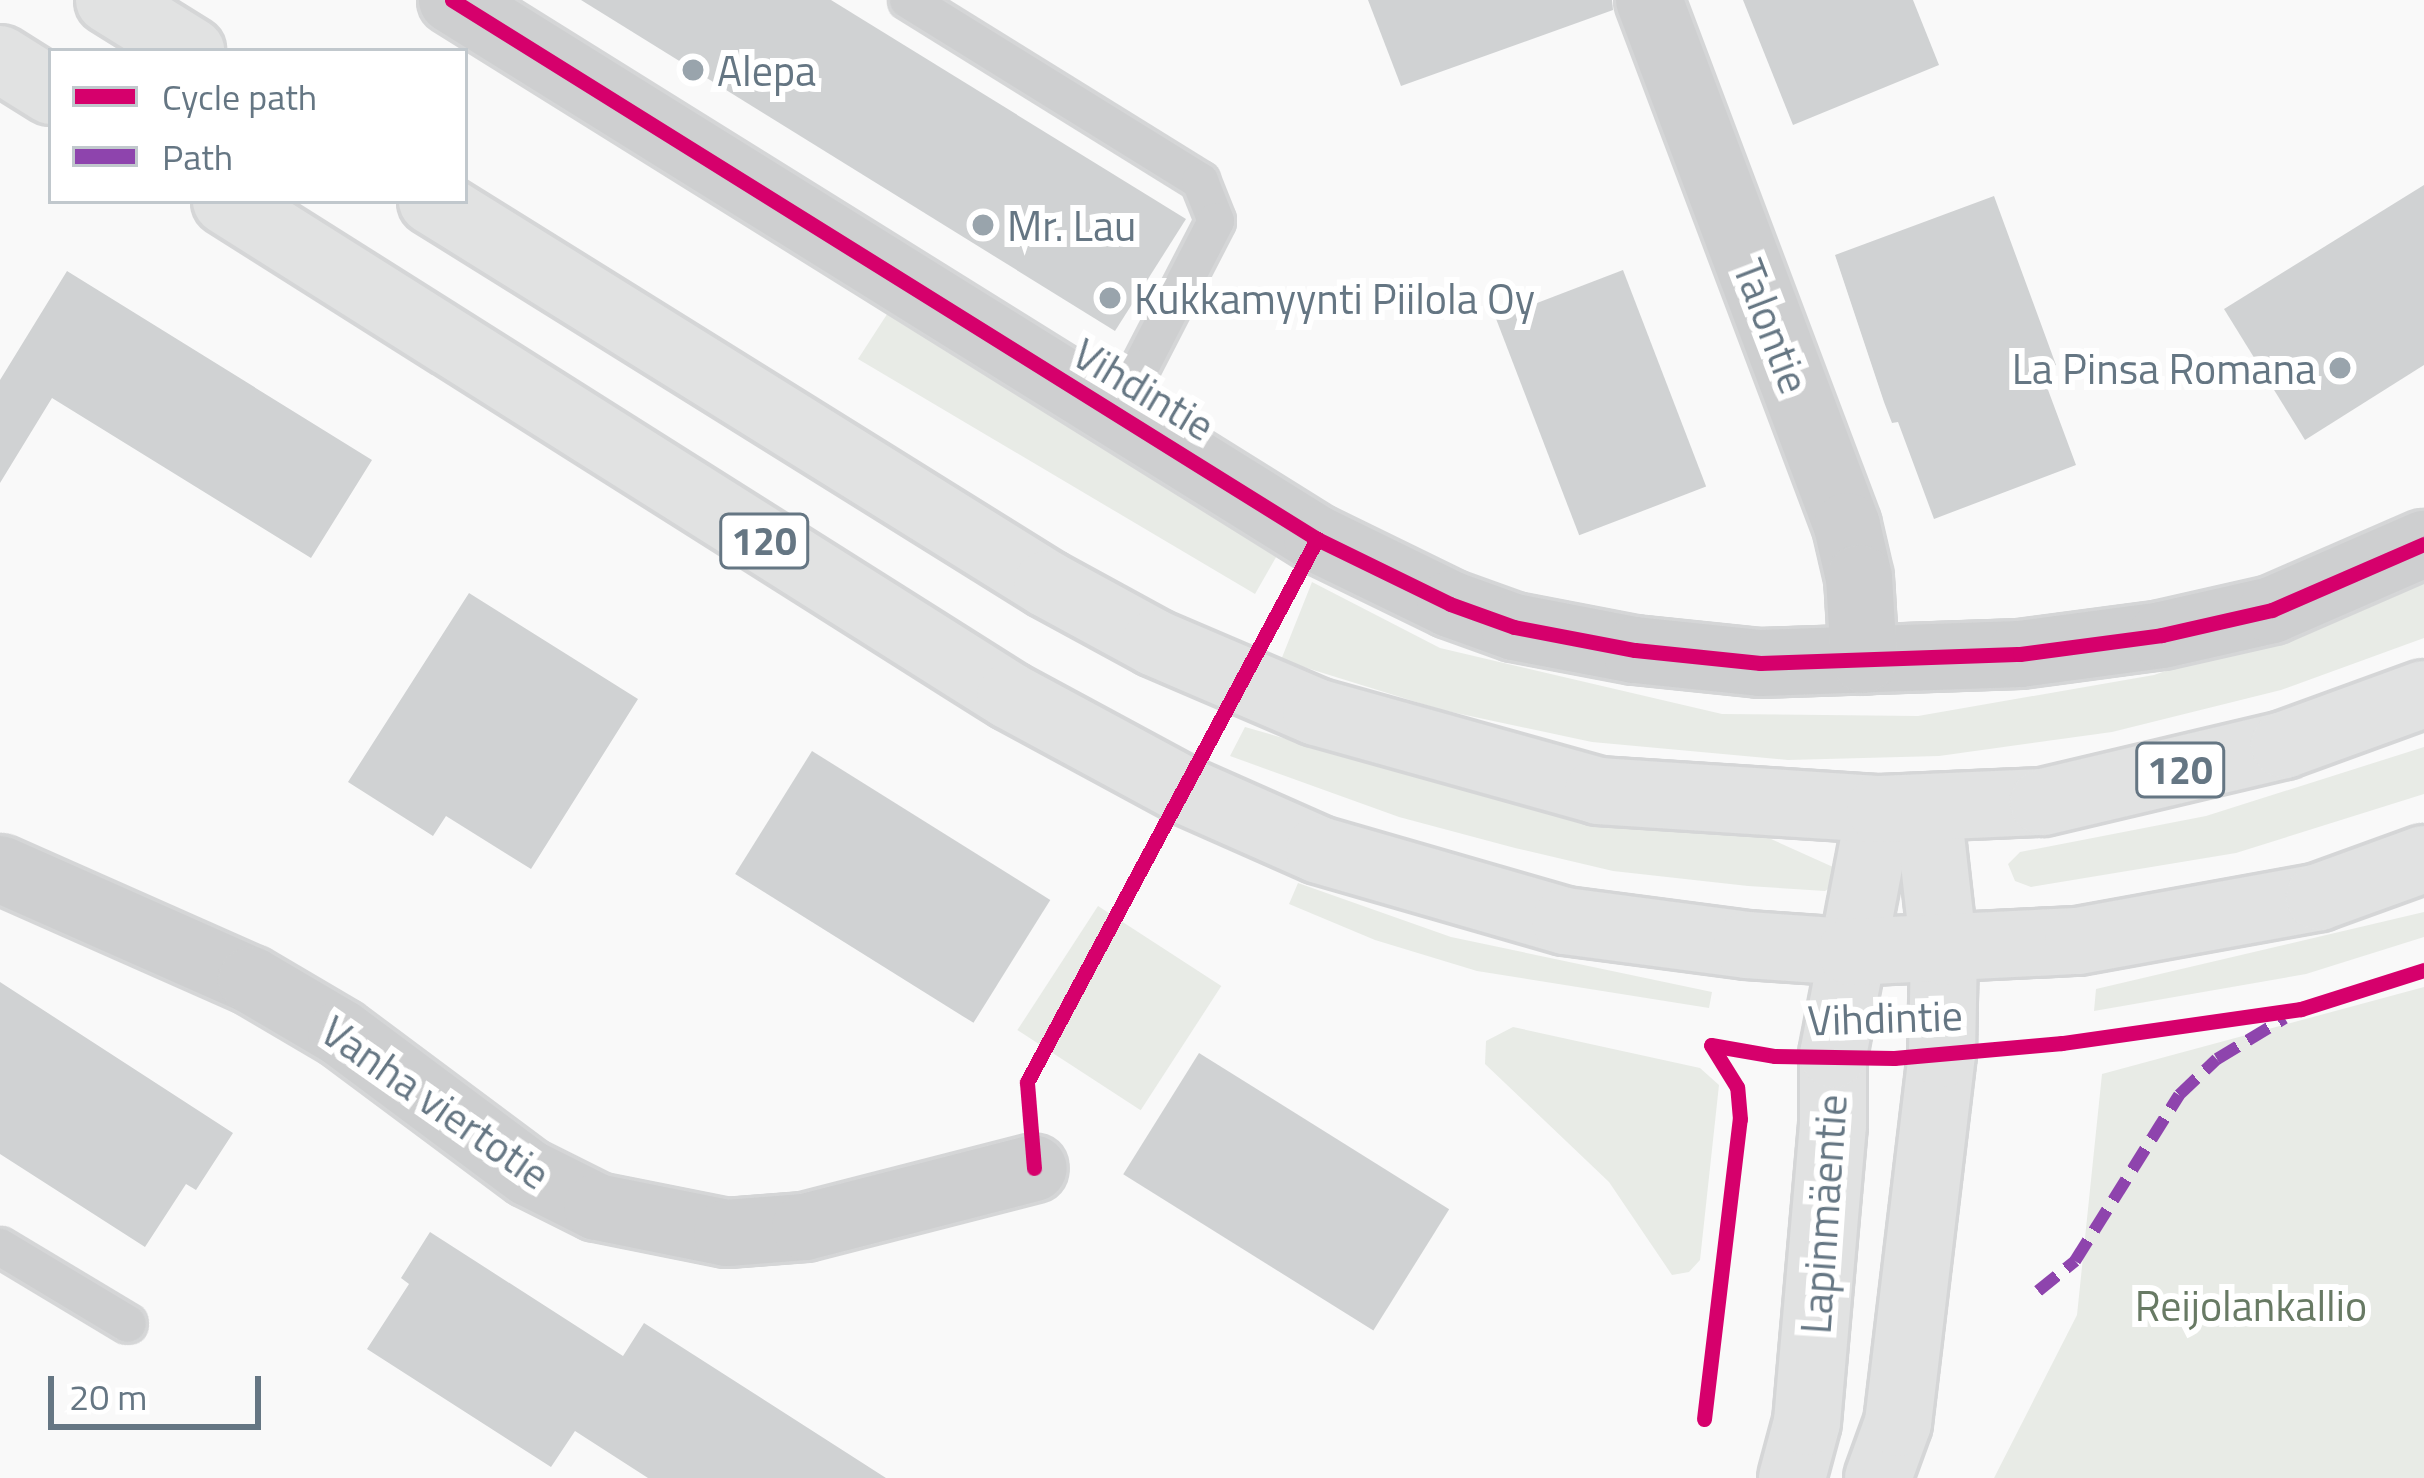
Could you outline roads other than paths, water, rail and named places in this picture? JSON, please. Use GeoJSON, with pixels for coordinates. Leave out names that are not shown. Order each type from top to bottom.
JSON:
{"type":"FeatureCollection","features":[{"type":"Feature","properties":{"kind":"main road"},"geometry":{"type":"LineString","coordinates":[[110,0],[186,48]]}},
{"type":"Feature","properties":{"kind":"main road"},"geometry":{"type":"LineString","coordinates":[[0,59],[48,89]]}},
{"type":"Feature","properties":{"kind":"main road","name":"Vihdintie"},"geometry":{"type":"LineString","coordinates":[[231,204],[1010,696],[1186,791],[1318,850],[1565,921],[1747,946],[1851,952],[1944,952],[2078,941],[2319,896],[2424,859]]}},
{"type":"Feature","properties":{"kind":"main road","name":"120"},"geometry":{"type":"LineString","coordinates":[[437,204],[1047,584],[1155,643],[1316,712],[1598,791],[1904,809],[2043,802],[2284,745],[2424,694]]}},
{"type":"Feature","properties":{"kind":"main road"},"geometry":{"type":"LineString","coordinates":[[1878,1478],[1898,1423],[1934,1145],[1944,952],[1904,809]]}},
{"type":"Feature","properties":{"kind":"main road","name":"Lapinmäentie"},"geometry":{"type":"LineString","coordinates":[[1792,1478],[1807,1422],[1833,1125],[1833,1055],[1851,952],[1904,809]]}},
{"type":"Feature","properties":{"kind":"street","name":"Vihdintie"},"geometry":{"type":"LineString","coordinates":[[452,0],[1317,539],[1450,604],[1514,627],[1635,650],[1760,663],[2020,654],[2162,635],[2272,610],[2424,544]]}},
{"type":"Feature","properties":{"kind":"street","name":"Talontie"},"geometry":{"type":"LineString","coordinates":[[1649,0],[1847,526],[1859,578],[1864,660]]}},
{"type":"Feature","properties":{"kind":"street","name":"Vanha viertotie"},"geometry":{"type":"LineString","coordinates":[[0,869],[251,980],[341,1034],[529,1173],[597,1207],[727,1233],[805,1227],[1034,1168]]}},
{"type":"Feature","properties":{"kind":"lane"},"geometry":{"type":"LineString","coordinates":[[908,0],[1200,181],[1216,221],[1140,368],[1127,421]]}},
{"type":"Feature","properties":{"kind":"lane"},"geometry":{"type":"LineString","coordinates":[[0,1246],[128,1324]]}},
{"type":"Feature","properties":{"kind":"place","name":"Alepa"},"geometry":{"type":"Point","coordinates":[693,70]}},
{"type":"Feature","properties":{"kind":"place","name":"Mr. Lau"},"geometry":{"type":"Point","coordinates":[983,225]}},
{"type":"Feature","properties":{"kind":"place","name":"Kukkamyynti Piilola Oy"},"geometry":{"type":"Point","coordinates":[1110,298]}},
{"type":"Feature","properties":{"kind":"place","name":"La Pinsa Romana"},"geometry":{"type":"Point","coordinates":[2340,368]}},
{"type":"Feature","properties":{"kind":"park label","name":"Reijolankallio"},"geometry":{"type":"Point","coordinates":[2251,1305]}}]}
